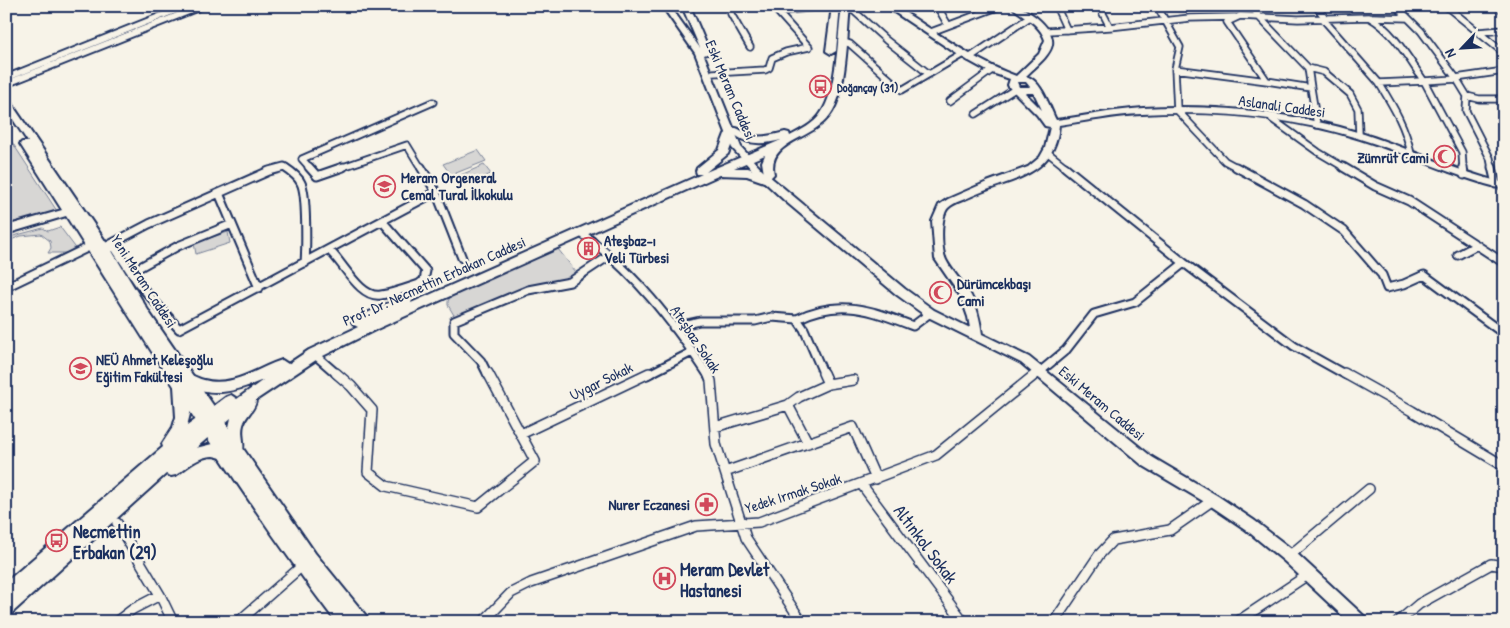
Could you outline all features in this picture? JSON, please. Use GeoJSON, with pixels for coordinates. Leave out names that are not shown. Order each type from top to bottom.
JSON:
{"type":"FeatureCollection","features":[{"type":"Feature","properties":{"kind":"main road","name":"Prof. Dr. Necmettin Erbakan Caddesi"},"geometry":{"type":"LineString","coordinates":[[785,139],[816,115],[825,100],[836,6]]}},
{"type":"Feature","properties":{"kind":"main road","name":"Prof. Dr. Necmettin Erbakan Caddesi"},"geometry":{"type":"LineString","coordinates":[[7,604],[32,572],[156,462],[282,366],[372,316],[815,126],[830,109],[835,95],[841,41],[850,9]]}},
{"type":"Feature","properties":{"kind":"main road"},"geometry":{"type":"LineString","coordinates":[[705,173],[724,152],[733,132],[755,140],[785,139]]}},
{"type":"Feature","properties":{"kind":"main road"},"geometry":{"type":"LineString","coordinates":[[705,173],[743,171],[768,177],[767,166],[769,156],[785,139]]}},
{"type":"Feature","properties":{"kind":"main road","name":"Prof. Dr. Necmettin Erbakan Caddesi"},"geometry":{"type":"LineString","coordinates":[[7,604],[144,484],[211,420],[314,354],[373,325],[582,233],[705,173]]}},
{"type":"Feature","properties":{"kind":"main road"},"geometry":{"type":"LineString","coordinates":[[156,462],[174,439],[184,418],[186,383],[208,387],[230,386],[282,366]]}},
{"type":"Feature","properties":{"kind":"main road"},"geometry":{"type":"LineString","coordinates":[[144,484],[198,453],[214,449],[233,452],[233,436],[237,420],[260,390]]}},
{"type":"Feature","properties":{"kind":"street"},"geometry":{"type":"LineString","coordinates":[[6,78],[186,6]]}},
{"type":"Feature","properties":{"kind":"street"},"geometry":{"type":"LineString","coordinates":[[6,84],[202,6]]}},
{"type":"Feature","properties":{"kind":"street"},"geometry":{"type":"LineString","coordinates":[[668,6],[675,11],[686,7]]}},
{"type":"Feature","properties":{"kind":"street","name":"Eski Meram Caddesi"},"geometry":{"type":"LineString","coordinates":[[668,6],[699,53],[733,132],[746,155],[768,177],[799,201],[816,220],[901,292],[930,313],[1025,360],[1147,461],[1213,500],[1250,525],[1290,556],[1360,622]]}},
{"type":"Feature","properties":{"kind":"street"},"geometry":{"type":"LineString","coordinates":[[729,6],[731,14],[750,47]]}},
{"type":"Feature","properties":{"kind":"street"},"geometry":{"type":"LineString","coordinates":[[756,6],[786,11],[831,6]]}},
{"type":"Feature","properties":{"kind":"street"},"geometry":{"type":"LineString","coordinates":[[937,6],[948,25]]}},
{"type":"Feature","properties":{"kind":"street"},"geometry":{"type":"LineString","coordinates":[[931,32],[1000,6]]}},
{"type":"Feature","properties":{"kind":"street"},"geometry":{"type":"LineString","coordinates":[[1015,6],[1048,31],[1110,27],[1190,18],[1408,18]]}},
{"type":"Feature","properties":{"kind":"street"},"geometry":{"type":"LineString","coordinates":[[1056,6],[1067,30]]}},
{"type":"Feature","properties":{"kind":"street"},"geometry":{"type":"LineString","coordinates":[[1099,6],[1110,27]]}},
{"type":"Feature","properties":{"kind":"street"},"geometry":{"type":"LineString","coordinates":[[1156,6],[1180,47],[1175,69],[1177,110],[1225,161],[1304,204],[1344,231],[1382,275],[1387,288],[1404,284],[1424,274],[1504,334]]}},
{"type":"Feature","properties":{"kind":"street"},"geometry":{"type":"LineString","coordinates":[[1252,6],[1259,17],[1308,68],[1324,72],[1350,94],[1358,109],[1359,135]]}},
{"type":"Feature","properties":{"kind":"street"},"geometry":{"type":"LineString","coordinates":[[1316,6],[1324,19],[1379,83],[1395,108],[1408,138],[1411,154]]}},
{"type":"Feature","properties":{"kind":"street"},"geometry":{"type":"LineString","coordinates":[[1396,6],[1421,31],[1457,78],[1467,96],[1466,110],[1490,158],[1500,185]]}},
{"type":"Feature","properties":{"kind":"street"},"geometry":{"type":"LineString","coordinates":[[1446,6],[1504,53]]}},
{"type":"Feature","properties":{"kind":"street"},"geometry":{"type":"LineString","coordinates":[[1496,6],[1504,11]]}},
{"type":"Feature","properties":{"kind":"street","name":"Eski Meram Caddesi"},"geometry":{"type":"LineString","coordinates":[[686,7],[713,73],[733,132]]}},
{"type":"Feature","properties":{"kind":"street"},"geometry":{"type":"LineString","coordinates":[[889,7],[1016,85],[1051,124]]}},
{"type":"Feature","properties":{"kind":"street"},"geometry":{"type":"LineString","coordinates":[[713,73],[765,70],[769,68],[772,58],[786,52],[808,47],[775,9]]}},
{"type":"Feature","properties":{"kind":"street"},"geometry":{"type":"LineString","coordinates":[[850,9],[929,74]]}},
{"type":"Feature","properties":{"kind":"street"},"geometry":{"type":"LineString","coordinates":[[841,41],[850,44],[902,90],[966,56],[1030,17]]}},
{"type":"Feature","properties":{"kind":"street"},"geometry":{"type":"LineString","coordinates":[[1237,17],[1227,22],[1267,82]]}},
{"type":"Feature","properties":{"kind":"street"},"geometry":{"type":"LineString","coordinates":[[1369,17],[1379,21],[1387,30],[1424,81],[1462,152],[1464,175]]}},
{"type":"Feature","properties":{"kind":"street"},"geometry":{"type":"LineString","coordinates":[[1478,32],[1504,30]]}},
{"type":"Feature","properties":{"kind":"street"},"geometry":{"type":"LineString","coordinates":[[1016,85],[1050,45],[1048,31]]}},
{"type":"Feature","properties":{"kind":"street"},"geometry":{"type":"LineString","coordinates":[[1033,65],[1033,84],[1051,124],[1045,146],[1047,152],[1184,263],[1294,346],[1412,411],[1504,466]]}},
{"type":"Feature","properties":{"kind":"street"},"geometry":{"type":"LineString","coordinates":[[1308,68],[1317,125]]}},
{"type":"Feature","properties":{"kind":"street"},"geometry":{"type":"LineString","coordinates":[[1175,69],[1311,88]]}},
{"type":"Feature","properties":{"kind":"street"},"geometry":{"type":"LineString","coordinates":[[950,101],[992,70]]}},
{"type":"Feature","properties":{"kind":"street"},"geometry":{"type":"LineString","coordinates":[[1379,83],[1457,78],[1504,71]]}},
{"type":"Feature","properties":{"kind":"street"},"geometry":{"type":"LineString","coordinates":[[976,114],[1027,79],[1033,84]]}},
{"type":"Feature","properties":{"kind":"street"},"geometry":{"type":"LineString","coordinates":[[1467,96],[1479,100],[1504,99]]}},
{"type":"Feature","properties":{"kind":"street","name":"Yeni Meram Caddesi"},"geometry":{"type":"LineString","coordinates":[[6,102],[97,248],[211,420],[310,558],[362,622]]}},
{"type":"Feature","properties":{"kind":"street"},"geometry":{"type":"LineString","coordinates":[[433,102],[302,159],[317,176],[408,145],[436,192],[462,258]]}},
{"type":"Feature","properties":{"kind":"street","name":"Aslanali Caddesi"},"geometry":{"type":"LineString","coordinates":[[1051,124],[1139,112],[1177,110],[1272,118],[1317,125],[1359,135],[1464,175],[1500,185]]}},
{"type":"Feature","properties":{"kind":"street","name":"Yeni Meram Caddesi"},"geometry":{"type":"LineString","coordinates":[[6,115],[73,210]]}},
{"type":"Feature","properties":{"kind":"street"},"geometry":{"type":"LineString","coordinates":[[1272,118],[1318,152],[1375,186],[1409,201],[1504,263]]}},
{"type":"Feature","properties":{"kind":"street"},"geometry":{"type":"LineString","coordinates":[[977,336],[969,301],[940,259],[936,221],[939,213],[943,207],[961,196],[1031,169],[1043,159],[1047,152]]}},
{"type":"Feature","properties":{"kind":"street"},"geometry":{"type":"LineString","coordinates":[[6,287],[219,193],[284,167],[292,172],[302,184],[306,263]]}},
{"type":"Feature","properties":{"kind":"street"},"geometry":{"type":"LineString","coordinates":[[97,248],[115,248],[139,284],[179,329],[306,263],[436,192]]}},
{"type":"Feature","properties":{"kind":"street"},"geometry":{"type":"LineString","coordinates":[[219,193],[259,288]]}},
{"type":"Feature","properties":{"kind":"street"},"geometry":{"type":"LineString","coordinates":[[6,230],[73,210]]}},
{"type":"Feature","properties":{"kind":"street"},"geometry":{"type":"LineString","coordinates":[[329,250],[336,255],[361,288],[374,296],[380,296],[419,284],[424,280],[426,271],[382,221]]}},
{"type":"Feature","properties":{"kind":"street"},"geometry":{"type":"LineString","coordinates":[[131,272],[178,246],[232,224]]}},
{"type":"Feature","properties":{"kind":"street","name":"Ateşbaz Sokak"},"geometry":{"type":"LineString","coordinates":[[582,233],[627,272],[673,327],[711,381],[716,444],[746,538],[802,622]]}},
{"type":"Feature","properties":{"kind":"street"},"geometry":{"type":"LineString","coordinates":[[1458,255],[1477,245]]}},
{"type":"Feature","properties":{"kind":"street"},"geometry":{"type":"LineString","coordinates":[[314,354],[351,386],[372,410],[368,472],[386,486],[478,507],[535,461],[481,361],[454,333],[454,321],[528,290],[570,282],[609,256]]}},
{"type":"Feature","properties":{"kind":"street","name":"Yedek Irmak Sokak"},"geometry":{"type":"LineString","coordinates":[[482,622],[522,586],[690,528],[719,522],[742,524],[759,522],[862,485],[936,455],[1066,350],[1094,314],[1135,302],[1148,294],[1184,263]]}},
{"type":"Feature","properties":{"kind":"street"},"geometry":{"type":"LineString","coordinates":[[673,327],[700,321],[755,321],[772,317],[797,319],[811,312],[835,307],[884,317],[912,326],[930,313]]}},
{"type":"Feature","properties":{"kind":"street"},"geometry":{"type":"LineString","coordinates":[[797,319],[804,329],[828,384]]}},
{"type":"Feature","properties":{"kind":"street","name":"Uygar Sokak"},"geometry":{"type":"LineString","coordinates":[[521,434],[602,397],[692,352]]}},
{"type":"Feature","properties":{"kind":"street"},"geometry":{"type":"LineString","coordinates":[[715,428],[788,405],[799,397],[828,384],[853,380]]}},
{"type":"Feature","properties":{"kind":"street"},"geometry":{"type":"LineString","coordinates":[[788,405],[808,443]]}},
{"type":"Feature","properties":{"kind":"street"},"geometry":{"type":"LineString","coordinates":[[725,472],[853,427],[876,479]]}},
{"type":"Feature","properties":{"kind":"street","name":"Yeni Meram Caddesi"},"geometry":{"type":"LineString","coordinates":[[233,452],[302,566],[345,622]]}},
{"type":"Feature","properties":{"kind":"street","name":"Altınkol Sokak"},"geometry":{"type":"LineString","coordinates":[[862,485],[964,622]]}},
{"type":"Feature","properties":{"kind":"street"},"geometry":{"type":"LineString","coordinates":[[1290,556],[1369,489]]}},
{"type":"Feature","properties":{"kind":"street"},"geometry":{"type":"LineString","coordinates":[[1054,622],[1099,555],[1113,540],[1170,530],[1213,500]]}},
{"type":"Feature","properties":{"kind":"street"},"geometry":{"type":"LineString","coordinates":[[117,523],[173,622]]}},
{"type":"Feature","properties":{"kind":"street"},"geometry":{"type":"LineString","coordinates":[[1398,622],[1418,604],[1491,564],[1504,566]]}},
{"type":"Feature","properties":{"kind":"street"},"geometry":{"type":"LineString","coordinates":[[238,622],[302,566]]}},
{"type":"Feature","properties":{"kind":"street"},"geometry":{"type":"LineString","coordinates":[[6,584],[32,572]]}},
{"type":"Feature","properties":{"kind":"street"},"geometry":{"type":"LineString","coordinates":[[1237,622],[1309,574]]}},
{"type":"Feature","properties":{"kind":"street"},"geometry":{"type":"LineString","coordinates":[[116,622],[133,609],[160,596]]}},
{"type":"Feature","properties":{"kind":"shaded area"},"geometry":{"type":"Polygon","coordinates":[[[6,133],[57,211],[6,225],[6,133]]]}},
{"type":"Feature","properties":{"kind":"shaded area"},"geometry":{"type":"Polygon","coordinates":[[[478,150],[486,161],[451,175],[443,164],[478,150]]]}},
{"type":"Feature","properties":{"kind":"shaded area"},"geometry":{"type":"Polygon","coordinates":[[[484,165],[491,174],[460,186],[454,178],[484,165]]]}},
{"type":"Feature","properties":{"kind":"shaded area"},"geometry":{"type":"Polygon","coordinates":[[[60,227],[75,247],[68,253],[48,253],[51,248],[50,241],[41,234],[21,236],[6,242],[6,238],[43,228],[48,231],[60,227]]]}},
{"type":"Feature","properties":{"kind":"shaded area"},"geometry":{"type":"Polygon","coordinates":[[[228,232],[230,243],[196,254],[194,243],[228,232]]]}},
{"type":"Feature","properties":{"kind":"shaded area"},"geometry":{"type":"Polygon","coordinates":[[[558,249],[576,272],[569,278],[538,284],[459,317],[455,317],[448,305],[451,296],[558,249]]]}},
{"type":"Feature","properties":{"kind":"place","name":"Doğançay (31)"},"geometry":{"type":"Point","coordinates":[821,87]}},
{"type":"Feature","properties":{"kind":"place","name":"Zümrüt Cami"},"geometry":{"type":"Point","coordinates":[1445,157]}},
{"type":"Feature","properties":{"kind":"place","name":"Meram Orgeneral Cemal Tural İlkokulu"},"geometry":{"type":"Point","coordinates":[385,186]}},
{"type":"Feature","properties":{"kind":"place","name":"Ateşbaz-ı Veli Türbesi"},"geometry":{"type":"Point","coordinates":[588,249]}},
{"type":"Feature","properties":{"kind":"place","name":"Dürümcekbaşı Cami"},"geometry":{"type":"Point","coordinates":[941,292]}},
{"type":"Feature","properties":{"kind":"place","name":"NEÜ Ahmet Keleşoğlu Eğitim Fakültesi"},"geometry":{"type":"Point","coordinates":[80,368]}},
{"type":"Feature","properties":{"kind":"place","name":"Nurer Eczanesi"},"geometry":{"type":"Point","coordinates":[706,504]}},
{"type":"Feature","properties":{"kind":"place","name":"Necmettin Erbakan (29)"},"geometry":{"type":"Point","coordinates":[57,541]}},
{"type":"Feature","properties":{"kind":"place","name":"Meram Devlet Hastanesi"},"geometry":{"type":"Point","coordinates":[664,579]}}]}
